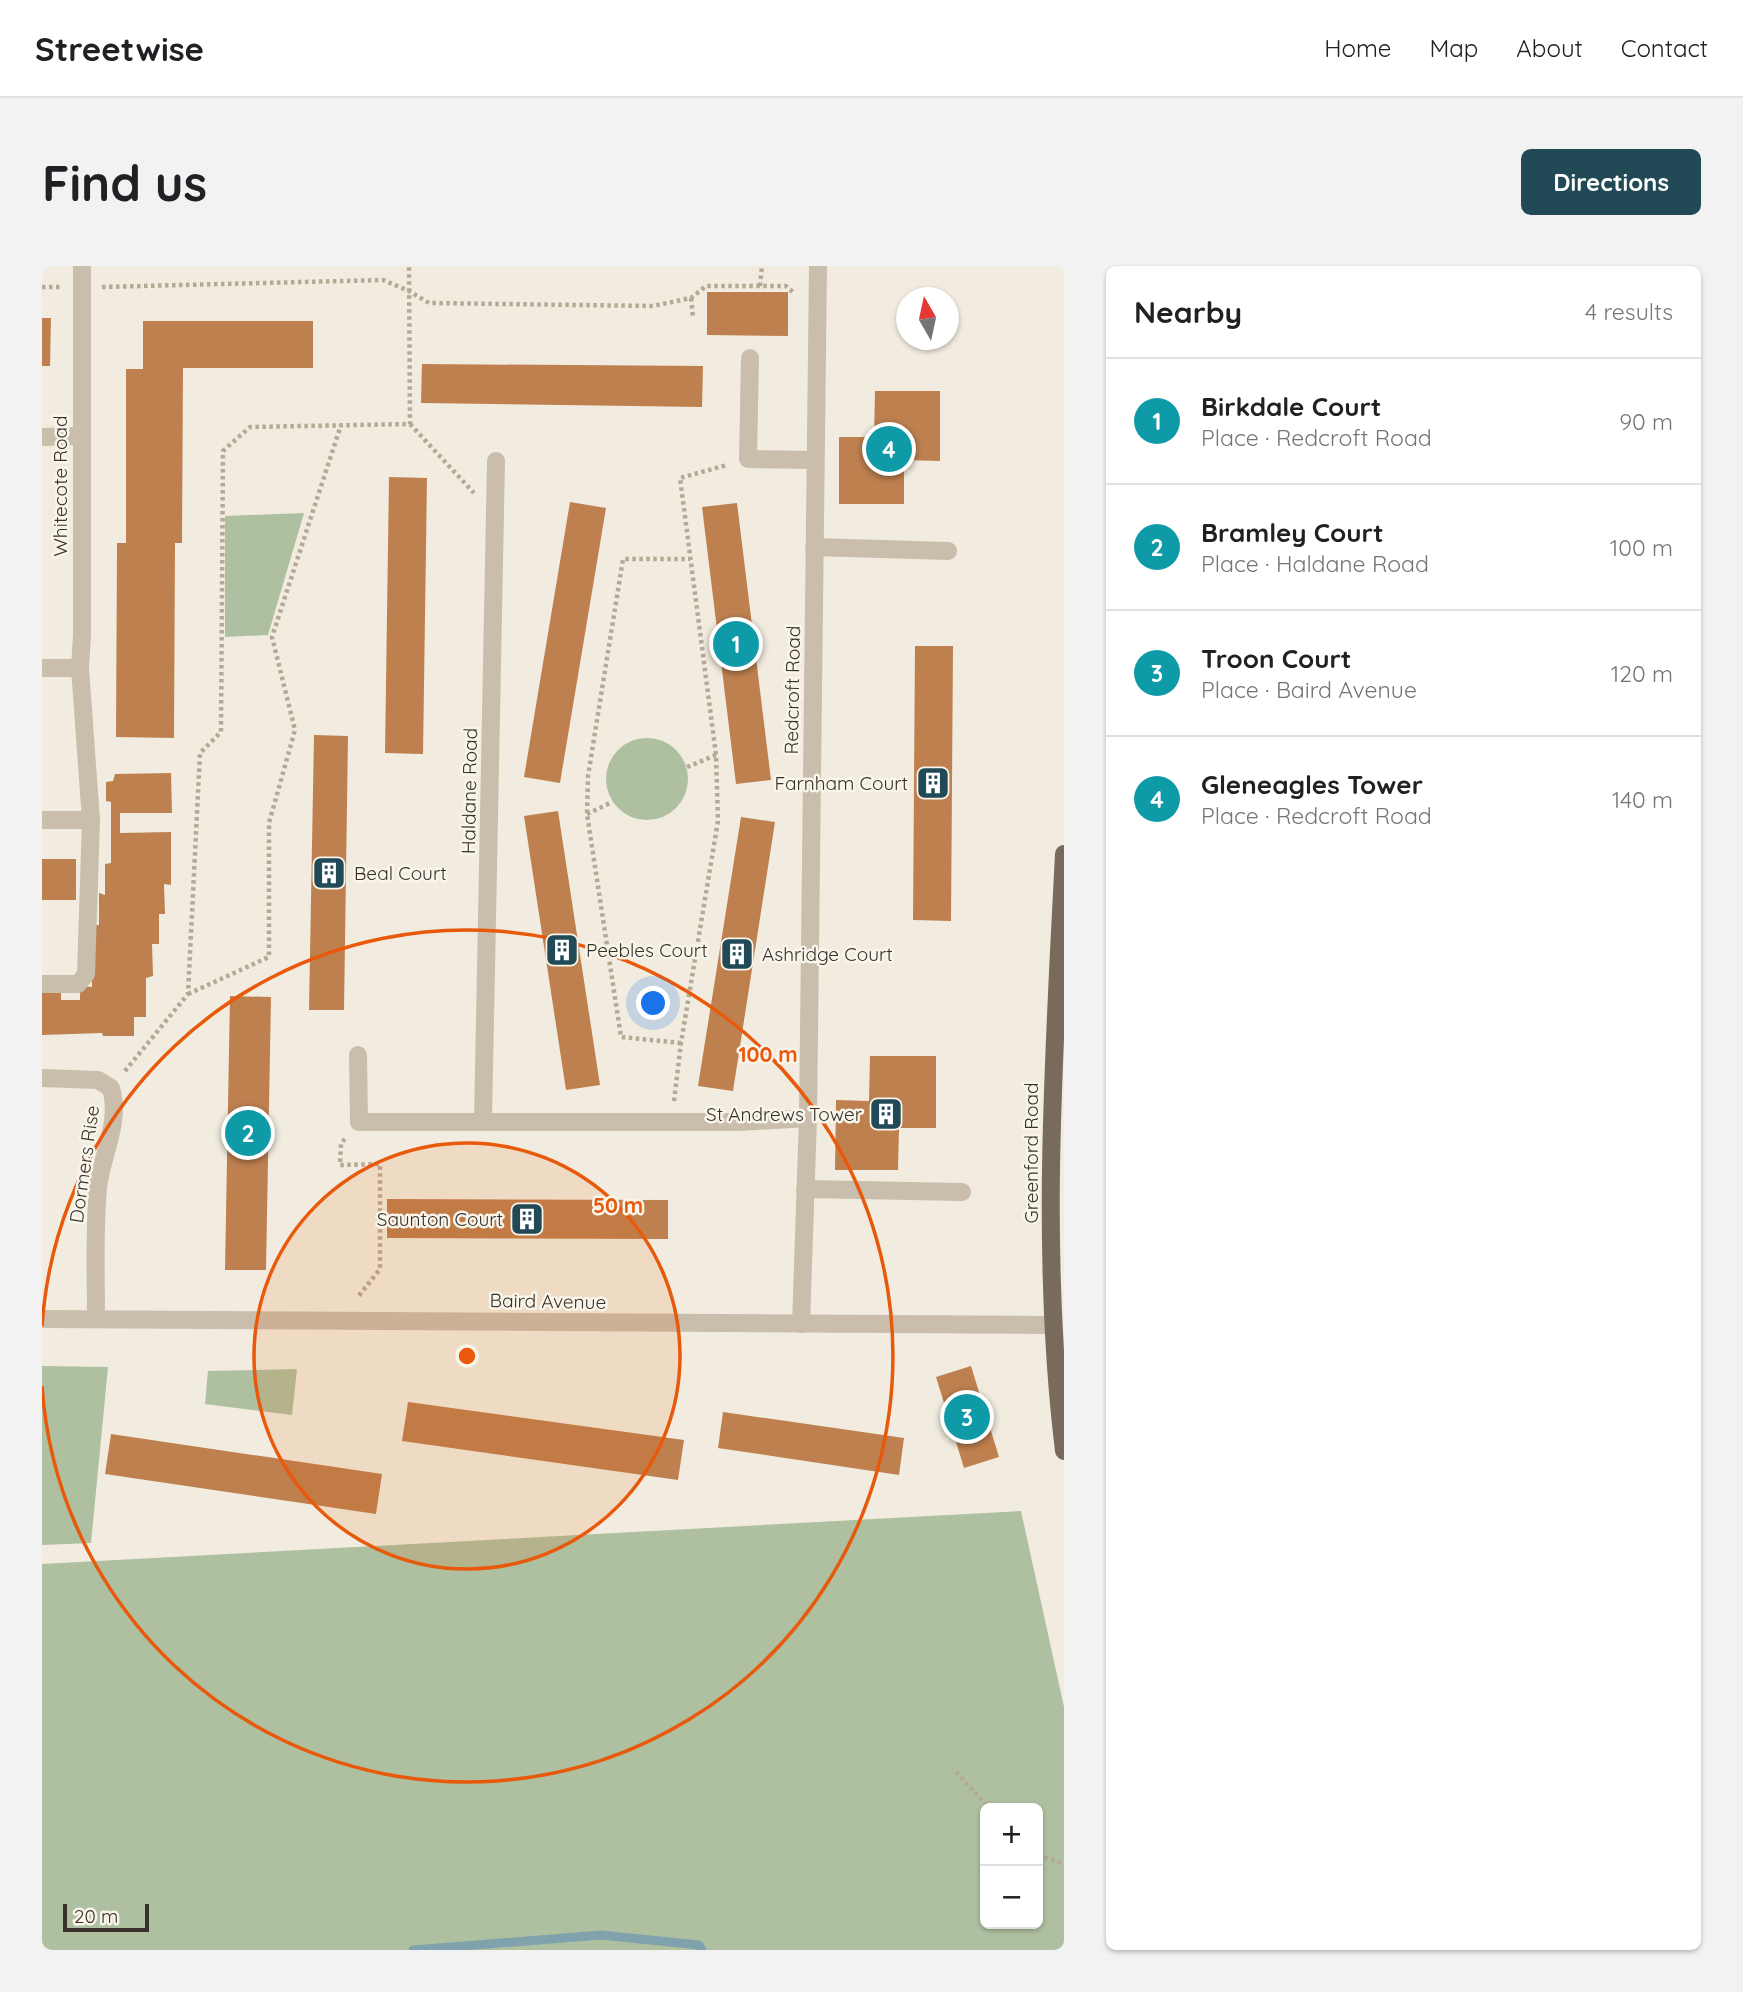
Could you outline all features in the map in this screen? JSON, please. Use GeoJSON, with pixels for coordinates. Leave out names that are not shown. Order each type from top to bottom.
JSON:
{"type":"FeatureCollection","features":[{"type":"Feature","properties":{"kind":"main road","name":"Greenford Road"},"geometry":{"type":"LineString","coordinates":[[1064,854],[1053,1070],[1051,1200],[1054,1325],[1064,1451]]}},
{"type":"Feature","properties":{"kind":"street","name":"Whitecote Road"},"geometry":{"type":"LineString","coordinates":[[42,984],[78,984],[86,974],[91,820],[80,668],[82,266]]}},
{"type":"Feature","properties":{"kind":"street","name":"Redcroft Road"},"geometry":{"type":"LineString","coordinates":[[801,1324],[808,1118],[818,266]]}},
{"type":"Feature","properties":{"kind":"street"},"geometry":{"type":"LineString","coordinates":[[750,358],[748,459],[815,460]]}},
{"type":"Feature","properties":{"kind":"street"},"geometry":{"type":"LineString","coordinates":[[42,437],[81,436]]}},
{"type":"Feature","properties":{"kind":"street","name":"Haldane Road"},"geometry":{"type":"LineString","coordinates":[[483,1121],[496,461]]}},
{"type":"Feature","properties":{"kind":"street"},"geometry":{"type":"LineString","coordinates":[[814,547],[948,551]]}},
{"type":"Feature","properties":{"kind":"street"},"geometry":{"type":"LineString","coordinates":[[42,668],[80,668]]}},
{"type":"Feature","properties":{"kind":"street"},"geometry":{"type":"LineString","coordinates":[[42,820],[91,820]]}},
{"type":"Feature","properties":{"kind":"street"},"geometry":{"type":"LineString","coordinates":[[358,1055],[359,1122],[673,1122],[808,1118]]}},
{"type":"Feature","properties":{"kind":"street","name":"Dormers Rise"},"geometry":{"type":"LineString","coordinates":[[42,1078],[81,1077],[98,1080],[111,1088],[115,1102],[115,1120],[99,1184],[95,1231],[96,1318]]}},
{"type":"Feature","properties":{"kind":"street"},"geometry":{"type":"LineString","coordinates":[[806,1189],[962,1192]]}},
{"type":"Feature","properties":{"kind":"street","name":"Baird Avenue"},"geometry":{"type":"LineString","coordinates":[[42,1319],[1054,1325]]}},
{"type":"Feature","properties":{"kind":"path"},"geometry":{"type":"LineString","coordinates":[[408,266],[410,424],[496,516]]}},
{"type":"Feature","properties":{"kind":"path"},"geometry":{"type":"LineString","coordinates":[[760,286],[762,266]]}},
{"type":"Feature","properties":{"kind":"path"},"geometry":{"type":"LineString","coordinates":[[42,287],[383,280],[429,303],[653,306],[691,298],[706,286],[786,286],[796,294],[796,305],[817,307]]}},
{"type":"Feature","properties":{"kind":"path"},"geometry":{"type":"LineString","coordinates":[[691,298],[694,317]]}},
{"type":"Feature","properties":{"kind":"path"},"geometry":{"type":"LineString","coordinates":[[188,994],[200,754],[221,732],[223,451],[250,427],[410,424]]}},
{"type":"Feature","properties":{"kind":"path"},"geometry":{"type":"LineString","coordinates":[[111,1088],[188,994],[269,957],[269,823],[295,730],[272,637],[341,425]]}},
{"type":"Feature","properties":{"kind":"path"},"geometry":{"type":"LineString","coordinates":[[673,1122],[674,1089],[681,1042],[718,821],[716,755],[680,478],[748,459]]}},
{"type":"Feature","properties":{"kind":"path"},"geometry":{"type":"LineString","coordinates":[[681,1042],[621,1037],[587,814],[588,776],[623,559],[690,559]]}},
{"type":"Feature","properties":{"kind":"path"},"geometry":{"type":"LineString","coordinates":[[687,767],[716,755]]}},
{"type":"Feature","properties":{"kind":"path"},"geometry":{"type":"LineString","coordinates":[[587,814],[612,802]]}},
{"type":"Feature","properties":{"kind":"path"},"geometry":{"type":"LineString","coordinates":[[339,1320],[380,1269],[380,1164],[340,1165],[341,1143],[359,1122]]}},
{"type":"Feature","properties":{"kind":"path"},"geometry":{"type":"LineString","coordinates":[[956,1772],[984,1803]]}},
{"type":"Feature","properties":{"kind":"path"},"geometry":{"type":"LineString","coordinates":[[1043,1857],[1064,1864]]}},
{"type":"Feature","properties":{"kind":"green space"},"geometry":{"type":"Polygon","coordinates":[[[304,513],[268,635],[225,637],[225,516],[304,513]]]}},
{"type":"Feature","properties":{"kind":"green space"},"geometry":{"type":"Polygon","coordinates":[[[647,738],[663,741],[676,750],[685,763],[688,779],[685,795],[676,808],[663,817],[647,820],[631,817],[618,808],[609,795],[606,779],[609,763],[618,750],[631,741],[647,738]]]}},
{"type":"Feature","properties":{"kind":"green space"},"geometry":{"type":"Polygon","coordinates":[[[42,1366],[108,1367],[91,1543],[42,1545],[42,1366]]]}},
{"type":"Feature","properties":{"kind":"green space"},"geometry":{"type":"Polygon","coordinates":[[[297,1369],[292,1415],[205,1404],[208,1371],[297,1369]]]}},
{"type":"Feature","properties":{"kind":"green space"},"geometry":{"type":"Polygon","coordinates":[[[1021,1511],[1064,1707],[1064,1950],[42,1950],[42,1564],[1021,1511]]]}},
{"type":"Feature","properties":{"kind":"building"},"geometry":{"type":"Polygon","coordinates":[[[707,292],[788,292],[788,336],[707,335],[707,292]]]}},
{"type":"Feature","properties":{"kind":"building"},"geometry":{"type":"Polygon","coordinates":[[[42,318],[51,318],[50,366],[42,366],[42,318]]]}},
{"type":"Feature","properties":{"kind":"building"},"geometry":{"type":"Polygon","coordinates":[[[143,321],[313,321],[313,368],[183,368],[182,543],[175,543],[174,738],[116,737],[117,543],[126,543],[126,369],[143,369],[143,321]]]}},
{"type":"Feature","properties":{"kind":"building"},"geometry":{"type":"Polygon","coordinates":[[[422,364],[703,366],[702,407],[421,403],[422,364]]]}},
{"type":"Feature","properties":{"kind":"building"},"geometry":{"type":"Polygon","coordinates":[[[875,391],[940,391],[940,461],[904,460],[904,504],[839,504],[839,437],[874,437],[875,391]]]}},
{"type":"Feature","properties":{"kind":"building"},"geometry":{"type":"Polygon","coordinates":[[[389,477],[427,478],[423,754],[385,753],[389,477]]]}},
{"type":"Feature","properties":{"kind":"building"},"geometry":{"type":"Polygon","coordinates":[[[570,502],[606,508],[560,783],[524,777],[570,502]]]}},
{"type":"Feature","properties":{"kind":"building"},"geometry":{"type":"Polygon","coordinates":[[[737,503],[771,780],[736,784],[702,507],[737,503]]]}},
{"type":"Feature","properties":{"kind":"building","name":"Farnham Court"},"geometry":{"type":"Polygon","coordinates":[[[915,646],[953,646],[951,921],[913,920],[915,646]]]}},
{"type":"Feature","properties":{"kind":"building","name":"Beal Court"},"geometry":{"type":"Polygon","coordinates":[[[314,735],[348,736],[344,1010],[309,1010],[314,735]]]}},
{"type":"Feature","properties":{"kind":"building"},"geometry":{"type":"Polygon","coordinates":[[[171,773],[172,813],[120,813],[120,833],[171,832],[171,885],[164,884],[165,914],[159,914],[159,944],[152,944],[153,976],[146,978],[146,1017],[134,1017],[134,1036],[103,1036],[102,1033],[42,1035],[42,987],[61,987],[61,1000],[80,1000],[80,986],[92,987],[91,925],[99,925],[99,893],[105,895],[105,864],[111,863],[111,802],[106,801],[106,782],[113,781],[115,774],[171,773]]]}},
{"type":"Feature","properties":{"kind":"building","name":"Peebles Court"},"geometry":{"type":"Polygon","coordinates":[[[558,811],[600,1085],[566,1090],[524,816],[558,811]]]}},
{"type":"Feature","properties":{"kind":"building","name":"Ashridge Court"},"geometry":{"type":"Polygon","coordinates":[[[741,817],[775,822],[733,1091],[698,1086],[741,817]]]}},
{"type":"Feature","properties":{"kind":"building"},"geometry":{"type":"Polygon","coordinates":[[[42,859],[76,859],[76,900],[42,900],[42,859]]]}},
{"type":"Feature","properties":{"kind":"building"},"geometry":{"type":"Polygon","coordinates":[[[230,996],[271,997],[266,1270],[225,1270],[230,996]]]}},
{"type":"Feature","properties":{"kind":"building","name":"St Andrews Tower"},"geometry":{"type":"Polygon","coordinates":[[[870,1056],[936,1056],[936,1128],[899,1128],[898,1170],[835,1170],[836,1100],[869,1101],[870,1056]]]}},
{"type":"Feature","properties":{"kind":"building","name":"Saunton Court"},"geometry":{"type":"Polygon","coordinates":[[[387,1199],[668,1200],[668,1239],[387,1238],[387,1199]]]}},
{"type":"Feature","properties":{"kind":"building"},"geometry":{"type":"Polygon","coordinates":[[[971,1366],[999,1457],[964,1468],[936,1377],[971,1366]]]}},
{"type":"Feature","properties":{"kind":"building"},"geometry":{"type":"Polygon","coordinates":[[[408,1402],[684,1440],[678,1480],[402,1441],[408,1402]]]}},
{"type":"Feature","properties":{"kind":"building"},"geometry":{"type":"Polygon","coordinates":[[[723,1412],[904,1438],[899,1475],[718,1448],[723,1412]]]}},
{"type":"Feature","properties":{"kind":"building"},"geometry":{"type":"Polygon","coordinates":[[[111,1434],[382,1474],[376,1514],[105,1474],[111,1434]]]}},
{"type":"Feature","properties":{"kind":"waterway"},"geometry":{"type":"LineString","coordinates":[[413,1950],[601,1935],[699,1945],[702,1950]]}},
{"type":"Feature","properties":{"kind":"place","name":"Gleneagles Tower"},"geometry":{"type":"Point","coordinates":[889,449]}},
{"type":"Feature","properties":{"kind":"place","name":"Birkdale Court"},"geometry":{"type":"Point","coordinates":[736,644]}},
{"type":"Feature","properties":{"kind":"place","name":"Farnham Court"},"geometry":{"type":"Point","coordinates":[933,783]}},
{"type":"Feature","properties":{"kind":"place","name":"Beal Court"},"geometry":{"type":"Point","coordinates":[329,873]}},
{"type":"Feature","properties":{"kind":"place","name":"Peebles Court"},"geometry":{"type":"Point","coordinates":[562,950]}},
{"type":"Feature","properties":{"kind":"place","name":"Ashridge Court"},"geometry":{"type":"Point","coordinates":[737,954]}},
{"type":"Feature","properties":{"kind":"place","name":"St Andrews Tower"},"geometry":{"type":"Point","coordinates":[886,1114]}},
{"type":"Feature","properties":{"kind":"place","name":"Bramley Court"},"geometry":{"type":"Point","coordinates":[248,1133]}},
{"type":"Feature","properties":{"kind":"place","name":"Saunton Court"},"geometry":{"type":"Point","coordinates":[527,1219]}},
{"type":"Feature","properties":{"kind":"place","name":"Troon Court"},"geometry":{"type":"Point","coordinates":[967,1417]}}]}
